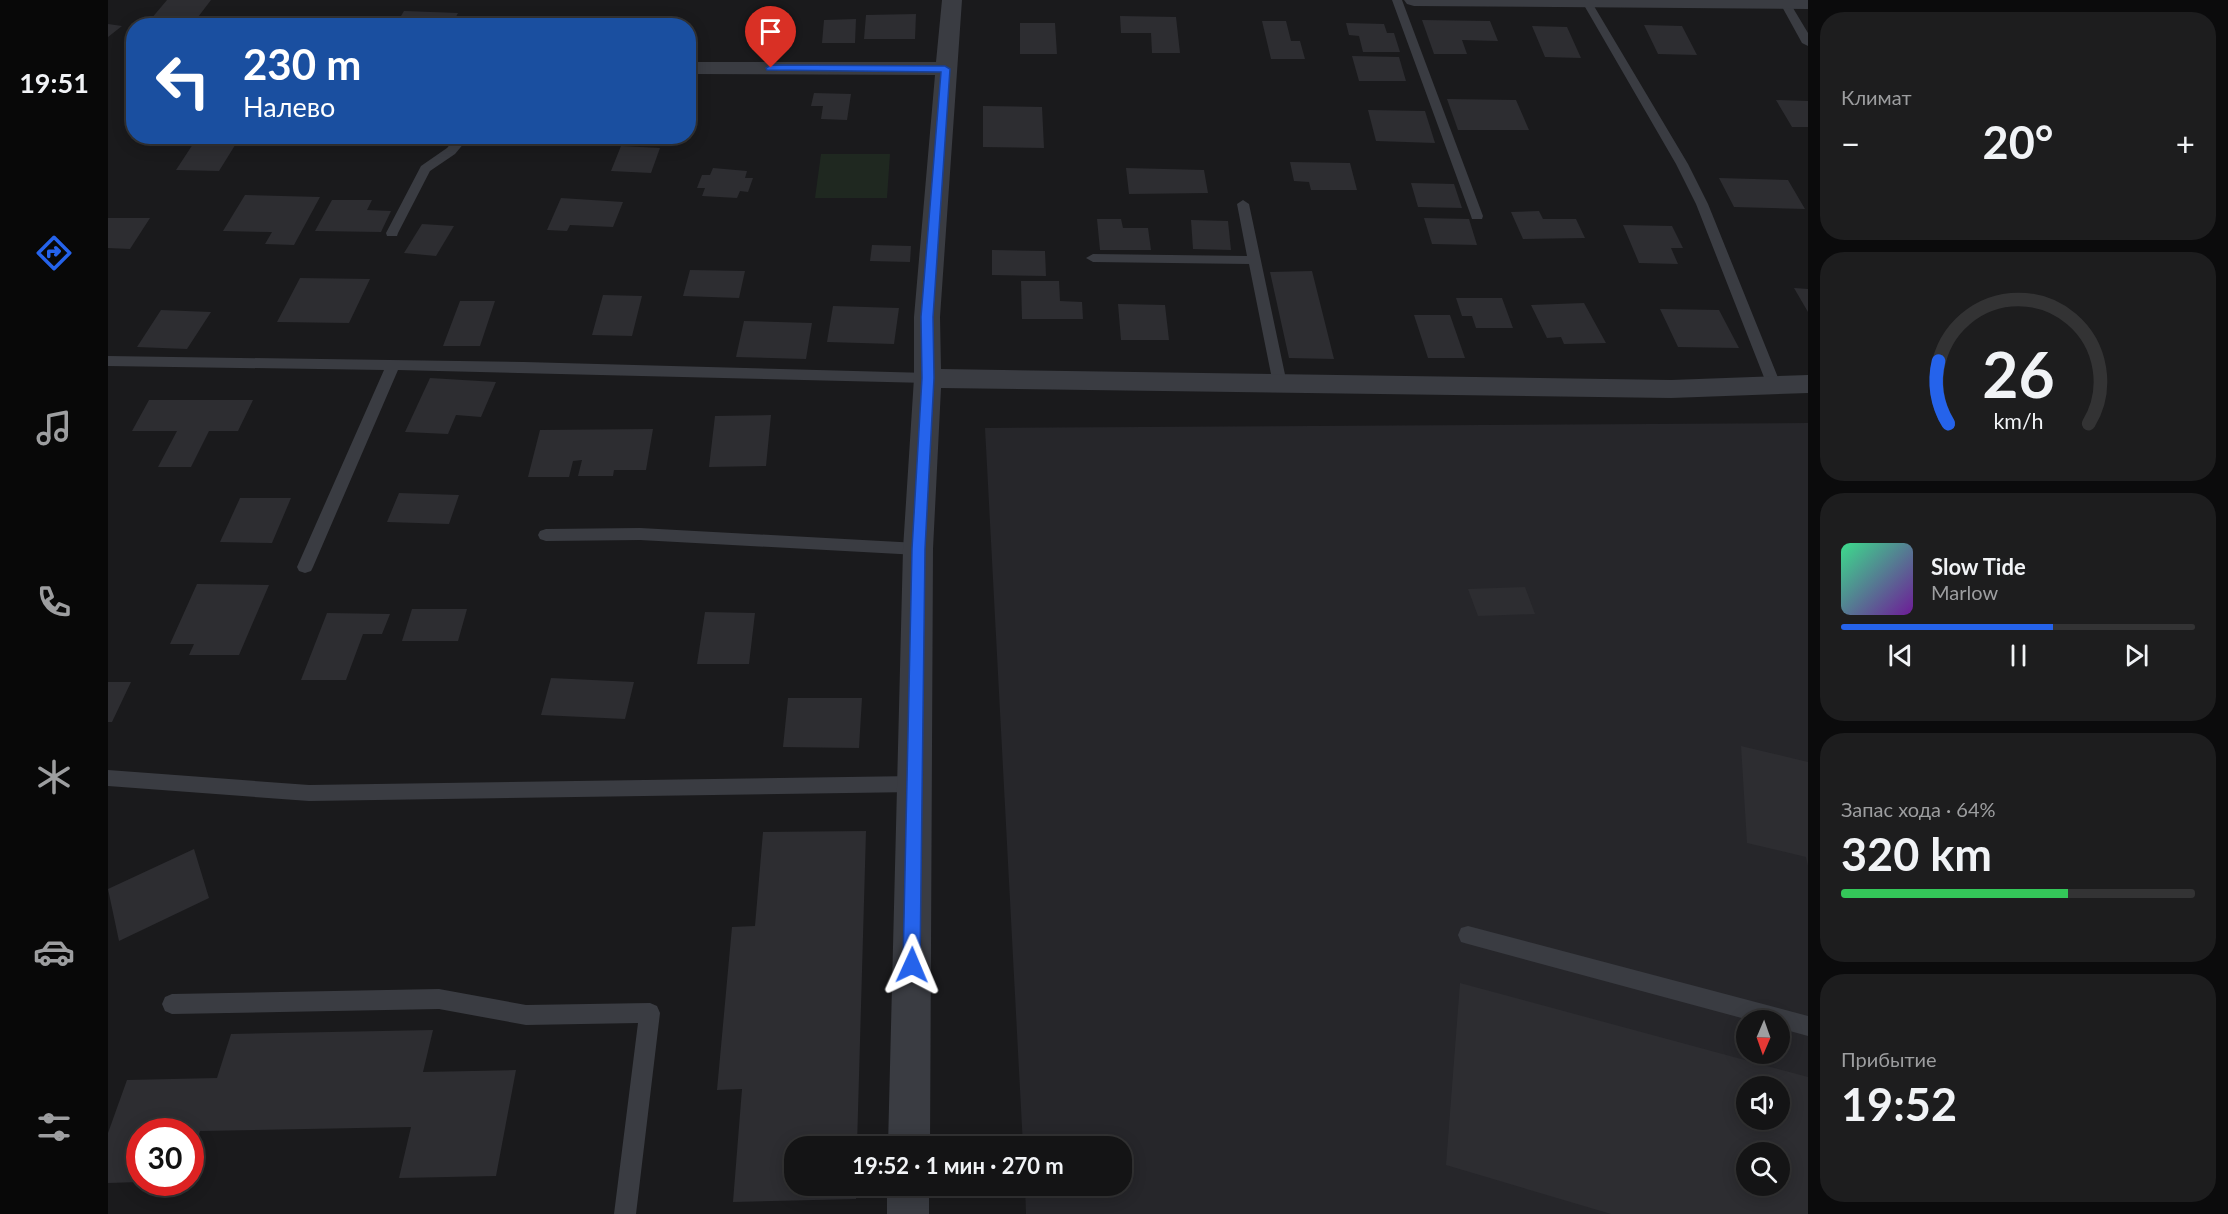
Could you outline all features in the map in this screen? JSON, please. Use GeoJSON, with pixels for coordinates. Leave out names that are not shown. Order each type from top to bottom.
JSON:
{"type":"FeatureCollection","features":[{"type":"Feature","properties":{"kind":"street"},"geometry":{"type":"LineString","coordinates":[[909,1136],[918,549],[928,378],[927,317],[952,0]]}},
{"type":"Feature","properties":{"kind":"street"},"geometry":{"type":"LineString","coordinates":[[1414,0],[1808,3]]}},
{"type":"Feature","properties":{"kind":"street"},"geometry":{"type":"LineString","coordinates":[[696,68],[945,69]]}},
{"type":"Feature","properties":{"kind":"street"},"geometry":{"type":"LineString","coordinates":[[928,378],[1671,389],[1808,384]]}},
{"type":"Feature","properties":{"kind":"street"},"geometry":{"type":"LineString","coordinates":[[908,1196],[908,1214]]}},
{"type":"Feature","properties":{"kind":"lane"},"geometry":{"type":"LineString","coordinates":[[1397,0],[1477,216]]}},
{"type":"Feature","properties":{"kind":"lane"},"geometry":{"type":"LineString","coordinates":[[1586,1],[1682,164],[1702,204],[1774,385]]}},
{"type":"Feature","properties":{"kind":"lane"},"geometry":{"type":"LineString","coordinates":[[1785,3],[1808,43]]}},
{"type":"Feature","properties":{"kind":"lane"},"geometry":{"type":"LineString","coordinates":[[392,233],[425,169],[457,144]]}},
{"type":"Feature","properties":{"kind":"lane"},"geometry":{"type":"LineString","coordinates":[[1243,204],[1280,384]]}},
{"type":"Feature","properties":{"kind":"lane"},"geometry":{"type":"LineString","coordinates":[[1093,258],[1254,260]]}},
{"type":"Feature","properties":{"kind":"lane"},"geometry":{"type":"LineString","coordinates":[[108,361],[393,365],[928,378]]}},
{"type":"Feature","properties":{"kind":"lane"},"geometry":{"type":"LineString","coordinates":[[305,567],[393,365]]}},
{"type":"Feature","properties":{"kind":"lane"},"geometry":{"type":"LineString","coordinates":[[546,535],[640,534],[918,549]]}},
{"type":"Feature","properties":{"kind":"lane"},"geometry":{"type":"LineString","coordinates":[[108,778],[309,793],[915,784]]}},
{"type":"Feature","properties":{"kind":"lane"},"geometry":{"type":"LineString","coordinates":[[1468,935],[1808,1026]]}},
{"type":"Feature","properties":{"kind":"lane"},"geometry":{"type":"LineString","coordinates":[[172,1004],[439,999],[526,1015],[650,1013],[625,1214]]}},
{"type":"Feature","properties":{"kind":"shaded area"},"geometry":{"type":"Polygon","coordinates":[[[821,154],[890,154],[887,198],[815,198],[821,154]]]}},
{"type":"Feature","properties":{"kind":"shaded area"},"geometry":{"type":"Polygon","coordinates":[[[1808,423],[1808,1214],[1026,1214],[1025,1196],[1132,1196],[1132,1136],[1022,1136],[985,428],[1808,423]]]}},
{"type":"Feature","properties":{"kind":"building"},"geometry":{"type":"Polygon","coordinates":[[[167,0],[211,0],[197,18],[152,18],[167,0]]]}},
{"type":"Feature","properties":{"kind":"building"},"geometry":{"type":"Polygon","coordinates":[[[404,11],[458,13],[455,18],[400,18],[404,11]]]}},
{"type":"Feature","properties":{"kind":"building"},"geometry":{"type":"Polygon","coordinates":[[[916,14],[915,39],[864,39],[866,15],[916,14]]]}},
{"type":"Feature","properties":{"kind":"building"},"geometry":{"type":"Polygon","coordinates":[[[1120,16],[1176,17],[1180,53],[1152,53],[1151,33],[1121,33],[1120,16]]]}},
{"type":"Feature","properties":{"kind":"building"},"geometry":{"type":"Polygon","coordinates":[[[856,19],[855,43],[822,43],[824,20],[856,19]]]}},
{"type":"Feature","properties":{"kind":"building"},"geometry":{"type":"Polygon","coordinates":[[[1422,20],[1490,21],[1498,41],[1462,40],[1467,54],[1434,54],[1422,20]]]}},
{"type":"Feature","properties":{"kind":"building"},"geometry":{"type":"Polygon","coordinates":[[[1262,21],[1286,21],[1291,41],[1300,41],[1305,59],[1271,59],[1262,21]]]}},
{"type":"Feature","properties":{"kind":"building"},"geometry":{"type":"Polygon","coordinates":[[[1020,23],[1055,23],[1057,54],[1020,54],[1020,23]]]}},
{"type":"Feature","properties":{"kind":"building"},"geometry":{"type":"Polygon","coordinates":[[[1346,23],[1384,24],[1387,33],[1394,33],[1400,52],[1363,52],[1359,36],[1349,35],[1346,23]]]}},
{"type":"Feature","properties":{"kind":"building"},"geometry":{"type":"Polygon","coordinates":[[[108,24],[122,26],[108,37],[108,24]]]}},
{"type":"Feature","properties":{"kind":"building"},"geometry":{"type":"Polygon","coordinates":[[[1644,25],[1682,26],[1697,55],[1658,54],[1644,25]]]}},
{"type":"Feature","properties":{"kind":"building"},"geometry":{"type":"Polygon","coordinates":[[[1532,26],[1567,27],[1581,58],[1545,57],[1532,26]]]}},
{"type":"Feature","properties":{"kind":"building"},"geometry":{"type":"Polygon","coordinates":[[[1352,56],[1399,57],[1406,81],[1359,81],[1352,56]]]}},
{"type":"Feature","properties":{"kind":"building"},"geometry":{"type":"Polygon","coordinates":[[[814,93],[851,94],[847,120],[821,119],[823,106],[811,106],[814,93]]]}},
{"type":"Feature","properties":{"kind":"building"},"geometry":{"type":"Polygon","coordinates":[[[1447,99],[1516,100],[1529,130],[1458,130],[1447,99]]]}},
{"type":"Feature","properties":{"kind":"building"},"geometry":{"type":"Polygon","coordinates":[[[1776,100],[1808,101],[1808,127],[1792,127],[1776,100]]]}},
{"type":"Feature","properties":{"kind":"building"},"geometry":{"type":"Polygon","coordinates":[[[983,106],[1042,107],[1044,148],[983,147],[983,106]]]}},
{"type":"Feature","properties":{"kind":"building"},"geometry":{"type":"Polygon","coordinates":[[[1368,110],[1425,111],[1435,143],[1376,141],[1368,110]]]}},
{"type":"Feature","properties":{"kind":"building"},"geometry":{"type":"Polygon","coordinates":[[[193,144],[236,144],[219,171],[176,170],[193,144]]]}},
{"type":"Feature","properties":{"kind":"building"},"geometry":{"type":"Polygon","coordinates":[[[621,146],[660,148],[651,173],[611,171],[621,146]]]}},
{"type":"Feature","properties":{"kind":"building"},"geometry":{"type":"Polygon","coordinates":[[[1290,162],[1350,163],[1357,190],[1311,190],[1309,182],[1294,181],[1290,162]]]}},
{"type":"Feature","properties":{"kind":"building"},"geometry":{"type":"Polygon","coordinates":[[[713,168],[747,171],[745,178],[753,178],[748,192],[740,191],[737,198],[702,196],[705,188],[697,188],[702,175],[710,175],[713,168]]]}},
{"type":"Feature","properties":{"kind":"building"},"geometry":{"type":"Polygon","coordinates":[[[1126,168],[1204,170],[1208,193],[1129,194],[1126,168]]]}},
{"type":"Feature","properties":{"kind":"building"},"geometry":{"type":"Polygon","coordinates":[[[1719,178],[1788,180],[1805,209],[1734,207],[1719,178]]]}},
{"type":"Feature","properties":{"kind":"building"},"geometry":{"type":"Polygon","coordinates":[[[1411,183],[1454,184],[1462,208],[1418,207],[1411,183]]]}},
{"type":"Feature","properties":{"kind":"building"},"geometry":{"type":"Polygon","coordinates":[[[245,195],[320,197],[294,245],[265,244],[272,232],[223,231],[245,195]]]}},
{"type":"Feature","properties":{"kind":"building"},"geometry":{"type":"Polygon","coordinates":[[[561,198],[623,202],[613,227],[570,225],[567,231],[547,230],[561,198]]]}},
{"type":"Feature","properties":{"kind":"building"},"geometry":{"type":"Polygon","coordinates":[[[332,200],[372,200],[367,210],[391,211],[381,232],[315,231],[332,200]]]}},
{"type":"Feature","properties":{"kind":"building"},"geometry":{"type":"Polygon","coordinates":[[[1539,211],[1543,219],[1576,219],[1585,238],[1523,239],[1511,212],[1539,211]]]}},
{"type":"Feature","properties":{"kind":"building"},"geometry":{"type":"Polygon","coordinates":[[[108,218],[150,218],[130,249],[108,248],[108,218]]]}},
{"type":"Feature","properties":{"kind":"building"},"geometry":{"type":"Polygon","coordinates":[[[1424,218],[1469,219],[1477,245],[1432,244],[1424,218]]]}},
{"type":"Feature","properties":{"kind":"building"},"geometry":{"type":"Polygon","coordinates":[[[1097,219],[1121,219],[1123,228],[1148,228],[1151,250],[1100,250],[1097,219]]]}},
{"type":"Feature","properties":{"kind":"building"},"geometry":{"type":"Polygon","coordinates":[[[1191,220],[1228,221],[1231,250],[1193,249],[1191,220]]]}},
{"type":"Feature","properties":{"kind":"building"},"geometry":{"type":"Polygon","coordinates":[[[422,224],[454,226],[436,256],[404,253],[422,224]]]}},
{"type":"Feature","properties":{"kind":"building"},"geometry":{"type":"Polygon","coordinates":[[[1623,225],[1672,226],[1683,248],[1671,248],[1678,264],[1639,263],[1623,225]]]}},
{"type":"Feature","properties":{"kind":"building"},"geometry":{"type":"Polygon","coordinates":[[[872,245],[911,246],[910,262],[870,261],[872,245]]]}},
{"type":"Feature","properties":{"kind":"building"},"geometry":{"type":"Polygon","coordinates":[[[992,250],[1045,251],[1046,276],[992,275],[992,250]]]}},
{"type":"Feature","properties":{"kind":"building"},"geometry":{"type":"Polygon","coordinates":[[[690,270],[745,271],[739,298],[683,296],[690,270]]]}},
{"type":"Feature","properties":{"kind":"building"},"geometry":{"type":"Polygon","coordinates":[[[1312,271],[1334,359],[1289,358],[1270,272],[1312,271]]]}},
{"type":"Feature","properties":{"kind":"building"},"geometry":{"type":"Polygon","coordinates":[[[300,278],[370,279],[349,323],[277,322],[300,278]]]}},
{"type":"Feature","properties":{"kind":"building"},"geometry":{"type":"Polygon","coordinates":[[[1021,281],[1059,281],[1060,301],[1082,302],[1083,319],[1022,319],[1021,281]]]}},
{"type":"Feature","properties":{"kind":"building"},"geometry":{"type":"Polygon","coordinates":[[[1794,288],[1808,289],[1808,312],[1794,288]]]}},
{"type":"Feature","properties":{"kind":"building"},"geometry":{"type":"Polygon","coordinates":[[[603,295],[642,296],[632,336],[592,335],[603,295]]]}},
{"type":"Feature","properties":{"kind":"building"},"geometry":{"type":"Polygon","coordinates":[[[1456,298],[1502,298],[1513,328],[1476,328],[1472,316],[1462,316],[1456,298]]]}},
{"type":"Feature","properties":{"kind":"building"},"geometry":{"type":"Polygon","coordinates":[[[460,301],[495,301],[480,346],[443,346],[460,301]]]}},
{"type":"Feature","properties":{"kind":"building"},"geometry":{"type":"Polygon","coordinates":[[[1584,303],[1606,343],[1564,344],[1561,337],[1547,338],[1531,305],[1584,303]]]}},
{"type":"Feature","properties":{"kind":"building"},"geometry":{"type":"Polygon","coordinates":[[[1118,304],[1165,305],[1169,340],[1121,340],[1118,304]]]}},
{"type":"Feature","properties":{"kind":"building"},"geometry":{"type":"Polygon","coordinates":[[[833,306],[899,308],[894,344],[827,342],[833,306]]]}},
{"type":"Feature","properties":{"kind":"building"},"geometry":{"type":"Polygon","coordinates":[[[1660,309],[1719,310],[1739,348],[1678,347],[1660,309]]]}},
{"type":"Feature","properties":{"kind":"building"},"geometry":{"type":"Polygon","coordinates":[[[161,310],[211,312],[187,349],[137,347],[161,310]]]}},
{"type":"Feature","properties":{"kind":"building"},"geometry":{"type":"Polygon","coordinates":[[[1414,315],[1450,315],[1465,358],[1428,358],[1414,315]]]}},
{"type":"Feature","properties":{"kind":"building"},"geometry":{"type":"Polygon","coordinates":[[[744,321],[812,323],[806,359],[736,357],[744,321]]]}},
{"type":"Feature","properties":{"kind":"building"},"geometry":{"type":"Polygon","coordinates":[[[430,378],[496,382],[481,417],[456,415],[448,434],[405,432],[430,378]]]}},
{"type":"Feature","properties":{"kind":"building"},"geometry":{"type":"Polygon","coordinates":[[[149,400],[253,400],[238,431],[209,431],[191,467],[158,467],[177,431],[132,431],[149,400]]]}},
{"type":"Feature","properties":{"kind":"building"},"geometry":{"type":"Polygon","coordinates":[[[771,415],[766,466],[709,467],[715,416],[771,415]]]}},
{"type":"Feature","properties":{"kind":"building"},"geometry":{"type":"Polygon","coordinates":[[[653,429],[646,470],[614,470],[613,476],[578,476],[582,460],[573,461],[569,477],[528,477],[540,430],[653,429]]]}},
{"type":"Feature","properties":{"kind":"building"},"geometry":{"type":"Polygon","coordinates":[[[399,493],[459,495],[449,524],[387,522],[399,493]]]}},
{"type":"Feature","properties":{"kind":"building"},"geometry":{"type":"Polygon","coordinates":[[[240,498],[291,498],[272,543],[220,542],[240,498]]]}},
{"type":"Feature","properties":{"kind":"building"},"geometry":{"type":"Polygon","coordinates":[[[197,584],[269,585],[239,655],[189,655],[194,644],[170,644],[197,584]]]}},
{"type":"Feature","properties":{"kind":"building"},"geometry":{"type":"Polygon","coordinates":[[[1525,587],[1535,614],[1478,616],[1468,589],[1525,587]]]}},
{"type":"Feature","properties":{"kind":"building"},"geometry":{"type":"Polygon","coordinates":[[[412,609],[467,609],[458,641],[402,641],[412,609]]]}},
{"type":"Feature","properties":{"kind":"building"},"geometry":{"type":"Polygon","coordinates":[[[705,612],[755,613],[749,664],[697,664],[705,612]]]}},
{"type":"Feature","properties":{"kind":"building"},"geometry":{"type":"Polygon","coordinates":[[[327,613],[390,614],[382,634],[363,634],[346,680],[301,680],[327,613]]]}},
{"type":"Feature","properties":{"kind":"building"},"geometry":{"type":"Polygon","coordinates":[[[551,678],[634,682],[625,719],[541,715],[551,678]]]}},
{"type":"Feature","properties":{"kind":"building"},"geometry":{"type":"Polygon","coordinates":[[[108,682],[131,682],[112,722],[108,722],[108,682]]]}},
{"type":"Feature","properties":{"kind":"building"},"geometry":{"type":"Polygon","coordinates":[[[788,698],[862,698],[859,748],[783,747],[788,698]]]}},
{"type":"Feature","properties":{"kind":"building"},"geometry":{"type":"Polygon","coordinates":[[[1741,746],[1808,762],[1808,866],[1806,857],[1747,843],[1741,746]]]}},
{"type":"Feature","properties":{"kind":"building"},"geometry":{"type":"Polygon","coordinates":[[[866,831],[857,1136],[784,1136],[784,1196],[856,1196],[856,1199],[733,1202],[742,1089],[717,1090],[732,927],[755,926],[763,832],[866,831]]]}},
{"type":"Feature","properties":{"kind":"building"},"geometry":{"type":"Polygon","coordinates":[[[194,849],[209,898],[119,941],[108,889],[194,849]]]}},
{"type":"Feature","properties":{"kind":"building"},"geometry":{"type":"Polygon","coordinates":[[[1460,983],[1736,1058],[1736,1064],[1760,1064],[1808,1077],[1808,1214],[1611,1214],[1446,1165],[1460,983]]]}},
{"type":"Feature","properties":{"kind":"building"},"geometry":{"type":"Polygon","coordinates":[[[433,1030],[423,1072],[516,1070],[496,1176],[399,1178],[411,1127],[204,1131],[204,1118],[126,1118],[126,1182],[108,1183],[108,1133],[127,1080],[217,1078],[231,1034],[433,1030]]]}},
{"type":"Feature","properties":{"kind":"route"},"geometry":{"type":"LineString","coordinates":[[771,68],[945,69],[927,317],[928,378],[918,549],[912,965]]}}]}
